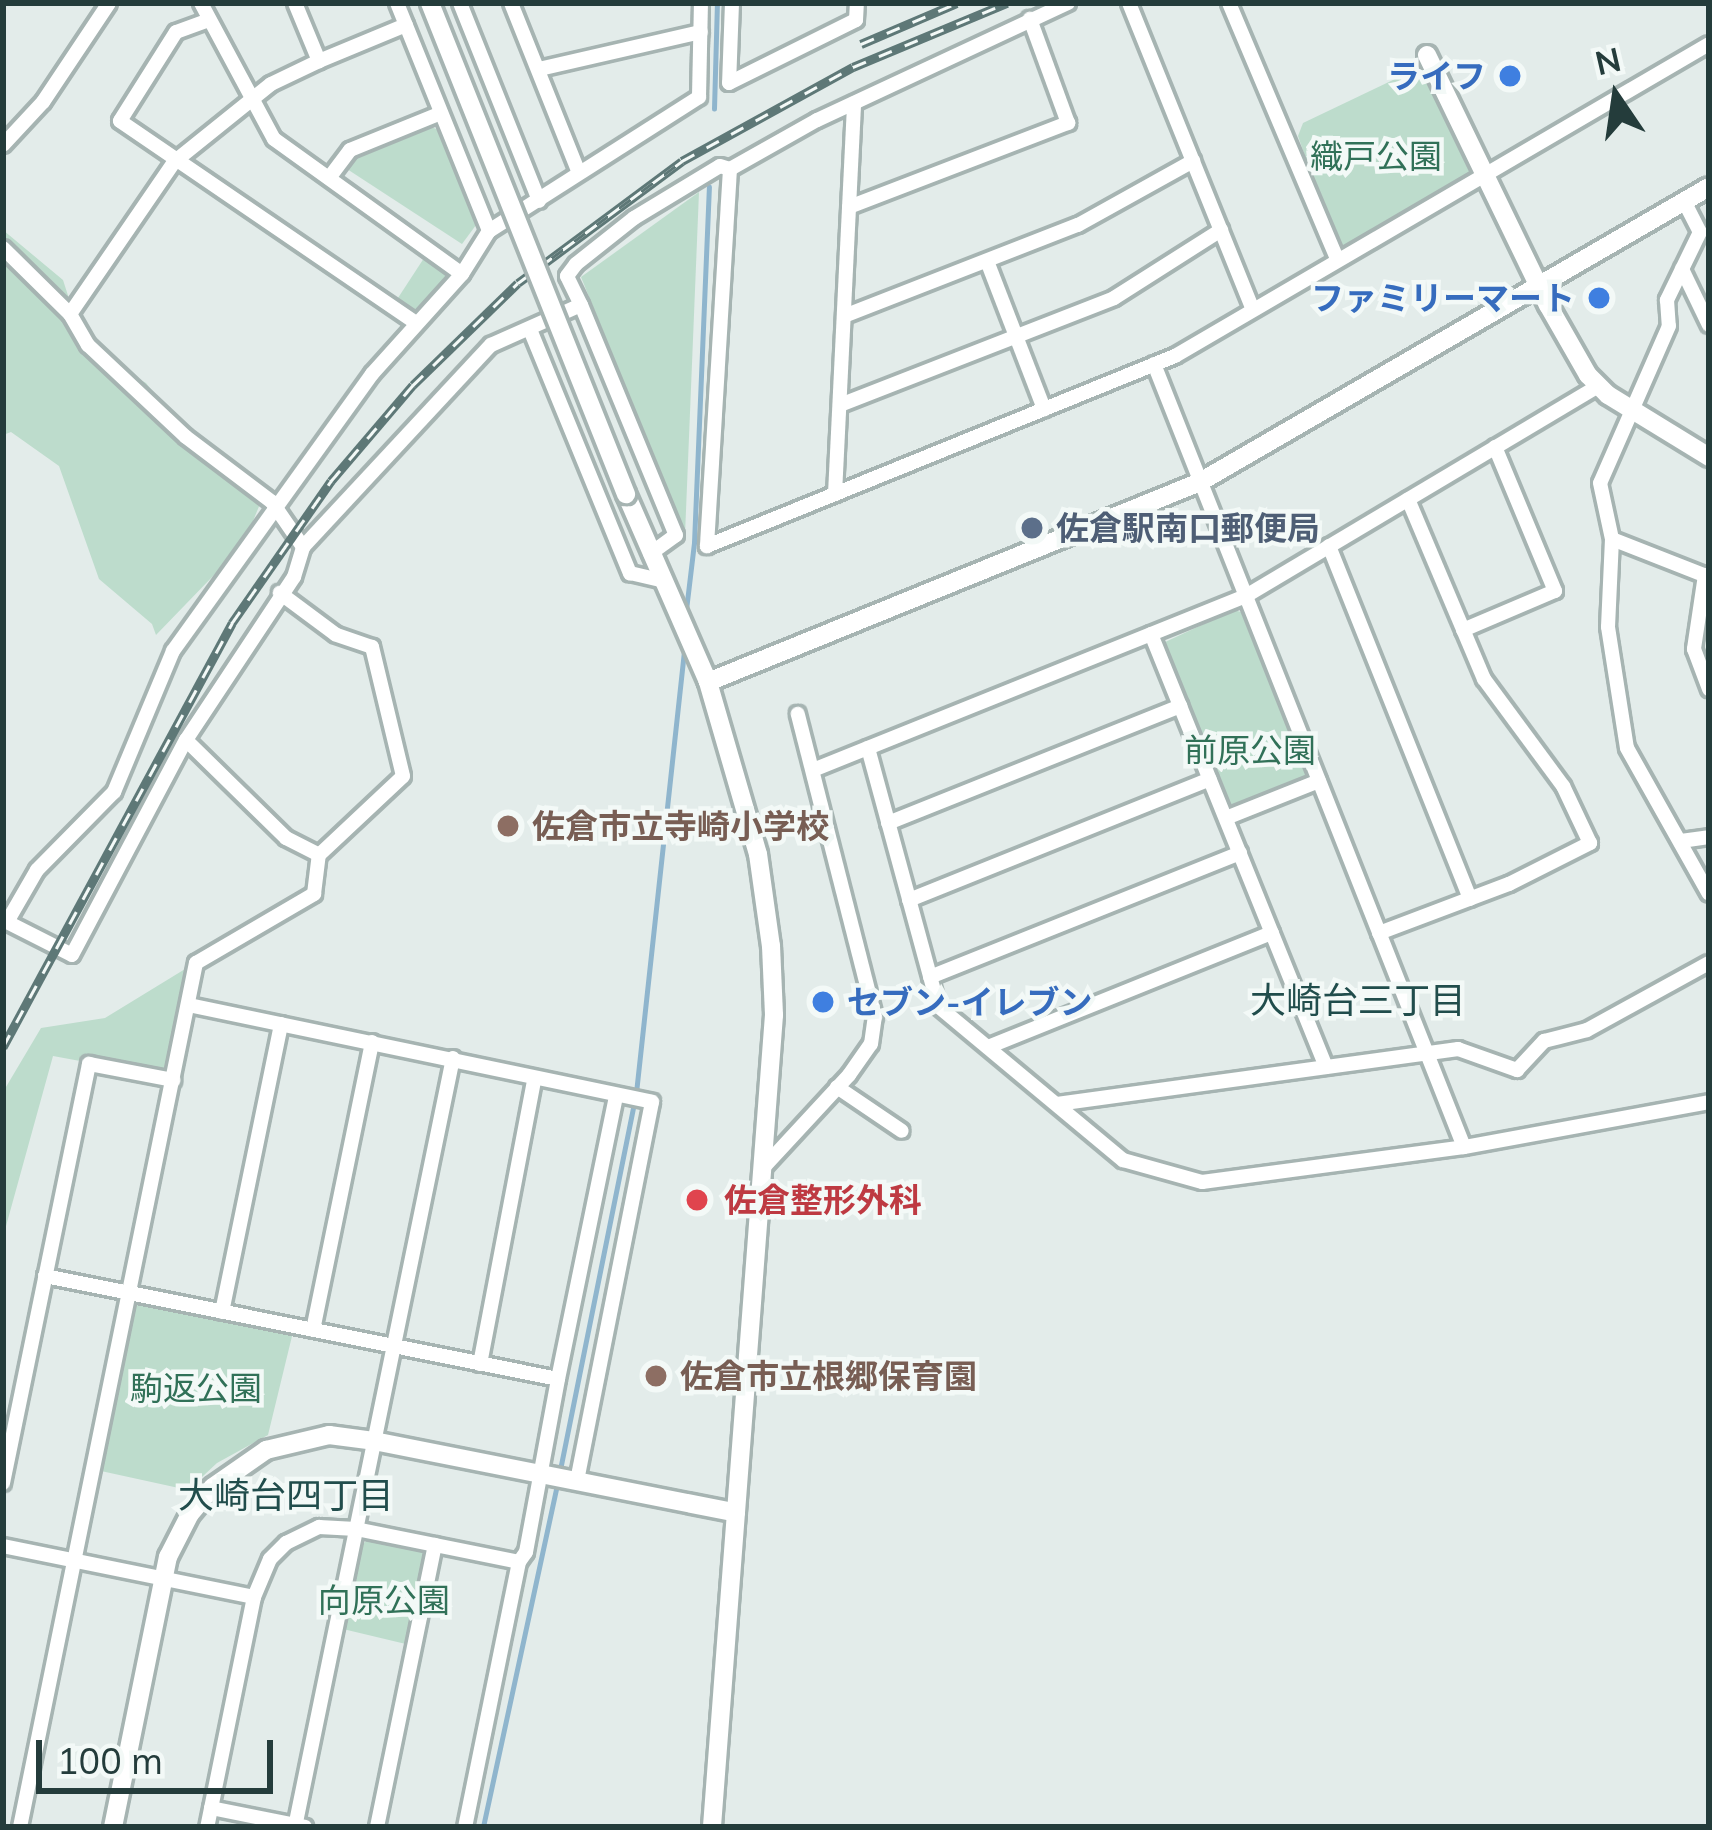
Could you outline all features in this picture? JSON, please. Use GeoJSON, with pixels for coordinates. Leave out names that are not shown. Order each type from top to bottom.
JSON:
{"type":"FeatureCollection","features":[{"type":"Feature","properties":{"kind":"street"},"geometry":{"type":"LineString","coordinates":[[3,145],[43,102],[109,3]]}},
{"type":"Feature","properties":{"kind":"street"},"geometry":{"type":"LineString","coordinates":[[201,3],[250,102],[274,139],[462,274]]}},
{"type":"Feature","properties":{"kind":"street"},"geometry":{"type":"LineString","coordinates":[[295,3],[319,62]]}},
{"type":"Feature","properties":{"kind":"street"},"geometry":{"type":"LineString","coordinates":[[397,3],[489,231]]}},
{"type":"Feature","properties":{"kind":"street"},"geometry":{"type":"LineString","coordinates":[[430,3],[650,554],[708,682],[766,899],[774,1016],[712,1827]]}},
{"type":"Feature","properties":{"kind":"street"},"geometry":{"type":"LineString","coordinates":[[460,3],[539,201]]}},
{"type":"Feature","properties":{"kind":"street"},"geometry":{"type":"LineString","coordinates":[[511,3],[579,173]]}},
{"type":"Feature","properties":{"kind":"street"},"geometry":{"type":"LineString","coordinates":[[581,305],[531,332],[491,345],[344,510],[303,547],[294,577],[186,740],[72,956],[5,921],[37,870],[114,792],[173,652],[415,322],[462,274],[489,231],[699,98],[701,3]]}},
{"type":"Feature","properties":{"kind":"street"},"geometry":{"type":"LineString","coordinates":[[732,3],[730,83],[856,20],[857,3]]}},
{"type":"Feature","properties":{"kind":"street"},"geometry":{"type":"LineString","coordinates":[[650,554],[676,535],[567,276],[576,264],[634,218],[720,166],[730,169],[854,103],[1068,3]]}},
{"type":"Feature","properties":{"kind":"street"},"geometry":{"type":"LineString","coordinates":[[1129,3],[1252,308]]}},
{"type":"Feature","properties":{"kind":"street"},"geometry":{"type":"LineString","coordinates":[[1229,3],[1337,259]]}},
{"type":"Feature","properties":{"kind":"street"},"geometry":{"type":"LineString","coordinates":[[209,20],[176,32],[120,121],[174,163],[415,322]]}},
{"type":"Feature","properties":{"kind":"street"},"geometry":{"type":"LineString","coordinates":[[849,207],[1068,123],[1030,20]]}},
{"type":"Feature","properties":{"kind":"street"},"geometry":{"type":"LineString","coordinates":[[70,314],[174,163],[272,84],[406,25]]}},
{"type":"Feature","properties":{"kind":"street"},"geometry":{"type":"LineString","coordinates":[[539,70],[701,32]]}},
{"type":"Feature","properties":{"kind":"street"},"geometry":{"type":"LineString","coordinates":[[730,169],[707,546],[1154,364],[1709,44]]}},
{"type":"Feature","properties":{"kind":"street"},"geometry":{"type":"LineString","coordinates":[[1427,55],[1571,350],[1598,386],[1709,457]]}},
{"type":"Feature","properties":{"kind":"street"},"geometry":{"type":"LineString","coordinates":[[836,494],[854,103]]}},
{"type":"Feature","properties":{"kind":"street"},"geometry":{"type":"LineString","coordinates":[[329,178],[350,150],[441,113]]}},
{"type":"Feature","properties":{"kind":"street"},"geometry":{"type":"LineString","coordinates":[[844,316],[1078,225],[1193,161]]}},
{"type":"Feature","properties":{"kind":"street"},"geometry":{"type":"LineString","coordinates":[[708,682],[1200,482],[1709,187]]}},
{"type":"Feature","properties":{"kind":"street"},"geometry":{"type":"LineString","coordinates":[[1684,201],[1700,232],[1667,300],[1669,326],[1600,483],[1612,539],[1608,627],[1627,748],[1709,894]]}},
{"type":"Feature","properties":{"kind":"street"},"geometry":{"type":"LineString","coordinates":[[840,405],[1114,298],[1221,230]]}},
{"type":"Feature","properties":{"kind":"street"},"geometry":{"type":"LineString","coordinates":[[3,248],[70,314],[88,345],[186,437],[275,509],[303,547]]}},
{"type":"Feature","properties":{"kind":"street"},"geometry":{"type":"LineString","coordinates":[[987,261],[1044,409]]}},
{"type":"Feature","properties":{"kind":"street"},"geometry":{"type":"LineString","coordinates":[[1682,269],[1709,325]]}},
{"type":"Feature","properties":{"kind":"street"},"geometry":{"type":"LineString","coordinates":[[531,332],[630,573],[661,580]]}},
{"type":"Feature","properties":{"kind":"street"},"geometry":{"type":"LineString","coordinates":[[1154,364],[1464,1147]]}},
{"type":"Feature","properties":{"kind":"street"},"geometry":{"type":"LineString","coordinates":[[813,770],[1246,596],[1598,386]]}},
{"type":"Feature","properties":{"kind":"street"},"geometry":{"type":"LineString","coordinates":[[1463,630],[1555,591],[1496,447]]}},
{"type":"Feature","properties":{"kind":"street"},"geometry":{"type":"LineString","coordinates":[[1379,933],[1470,899],[1590,842],[1563,787],[1484,679],[1408,499]]}},
{"type":"Feature","properties":{"kind":"street"},"geometry":{"type":"LineString","coordinates":[[1612,539],[1707,576],[1694,649],[1709,689]]}},
{"type":"Feature","properties":{"kind":"street"},"geometry":{"type":"LineString","coordinates":[[1329,546],[1470,899]]}},
{"type":"Feature","properties":{"kind":"street"},"geometry":{"type":"LineString","coordinates":[[20,1827],[196,963],[314,894],[319,855],[403,776],[372,646],[335,634],[280,593]]}},
{"type":"Feature","properties":{"kind":"street"},"geometry":{"type":"LineString","coordinates":[[1151,634],[1326,1067]]}},
{"type":"Feature","properties":{"kind":"street"},"geometry":{"type":"LineString","coordinates":[[888,824],[1180,706]]}},
{"type":"Feature","properties":{"kind":"street"},"geometry":{"type":"LineString","coordinates":[[762,1170],[872,1044],[875,1017],[798,714]]}},
{"type":"Feature","properties":{"kind":"street"},"geometry":{"type":"LineString","coordinates":[[186,740],[286,838],[319,855]]}},
{"type":"Feature","properties":{"kind":"street"},"geometry":{"type":"LineString","coordinates":[[868,748],[938,1006],[1123,1160],[1202,1181],[1464,1147],[1709,1102]]}},
{"type":"Feature","properties":{"kind":"street"},"geometry":{"type":"LineString","coordinates":[[909,900],[1210,779]]}},
{"type":"Feature","properties":{"kind":"street"},"geometry":{"type":"LineString","coordinates":[[1226,818],[1319,781]]}},
{"type":"Feature","properties":{"kind":"street"},"geometry":{"type":"LineString","coordinates":[[1681,841],[1709,837]]}},
{"type":"Feature","properties":{"kind":"street"},"geometry":{"type":"LineString","coordinates":[[930,977],[1240,853]]}},
{"type":"Feature","properties":{"kind":"street"},"geometry":{"type":"LineString","coordinates":[[988,1047],[1272,933]]}},
{"type":"Feature","properties":{"kind":"street"},"geometry":{"type":"LineString","coordinates":[[1057,1104],[1458,1049],[1517,1070],[1544,1041],[1587,1030],[1709,963]]}},
{"type":"Feature","properties":{"kind":"street"},"geometry":{"type":"LineString","coordinates":[[189,1005],[453,1058],[534,1082],[652,1102],[577,1482]]}},
{"type":"Feature","properties":{"kind":"street"},"geometry":{"type":"LineString","coordinates":[[222,1312],[281,1024]]}},
{"type":"Feature","properties":{"kind":"street"},"geometry":{"type":"LineString","coordinates":[[313,1330],[372,1042]]}},
{"type":"Feature","properties":{"kind":"street"},"geometry":{"type":"LineString","coordinates":[[211,1808],[298,1826],[453,1058]]}},
{"type":"Feature","properties":{"kind":"street"},"geometry":{"type":"LineString","coordinates":[[3,1483],[89,1064],[173,1080]]}},
{"type":"Feature","properties":{"kind":"street"},"geometry":{"type":"LineString","coordinates":[[480,1364],[534,1082]]}},
{"type":"Feature","properties":{"kind":"street"},"geometry":{"type":"LineString","coordinates":[[837,1087],[902,1131]]}},
{"type":"Feature","properties":{"kind":"street"},"geometry":{"type":"LineString","coordinates":[[464,1827],[519,1562],[526,1552],[616,1096]]}},
{"type":"Feature","properties":{"kind":"street"},"geometry":{"type":"LineString","coordinates":[[45,1276],[558,1379]]}},
{"type":"Feature","properties":{"kind":"street"},"geometry":{"type":"LineString","coordinates":[[113,1827],[164,1579],[190,1514],[237,1466],[292,1440],[329,1436],[736,1513]]}},
{"type":"Feature","properties":{"kind":"street"},"geometry":{"type":"LineString","coordinates":[[207,1827],[254,1597],[270,1559],[286,1543],[319,1527],[356,1529],[519,1562]]}},
{"type":"Feature","properties":{"kind":"street"},"geometry":{"type":"LineString","coordinates":[[377,1827],[435,1545]]}},
{"type":"Feature","properties":{"kind":"street"},"geometry":{"type":"LineString","coordinates":[[3,1546],[254,1597]]}},
{"type":"Feature","properties":{"kind":"green space","name":"織戸公園"},"geometry":{"type":"Polygon","coordinates":[[[1416,69],[1429,71],[1473,165],[1469,174],[1344,246],[1333,237],[1298,136],[1303,123],[1416,69]]]}},
{"type":"Feature","properties":{"kind":"green space"},"geometry":{"type":"Polygon","coordinates":[[[432,127],[440,131],[479,221],[462,244],[347,169],[356,158],[432,127]]]}},
{"type":"Feature","properties":{"kind":"green space"},"geometry":{"type":"Polygon","coordinates":[[[699,192],[685,535],[581,277],[699,192]]]}},
{"type":"Feature","properties":{"kind":"green space"},"geometry":{"type":"Polygon","coordinates":[[[3,230],[63,280],[85,348],[146,383],[191,441],[260,504],[243,545],[156,635],[152,624],[99,579],[59,466],[11,432],[3,435],[3,230]]]}},
{"type":"Feature","properties":{"kind":"green space"},"geometry":{"type":"Polygon","coordinates":[[[426,255],[450,277],[412,314],[396,301],[426,255]]]}},
{"type":"Feature","properties":{"kind":"green space","name":"前原公園"},"geometry":{"type":"Polygon","coordinates":[[[1234,610],[1241,612],[1306,773],[1304,781],[1236,810],[1223,801],[1163,643],[1234,610]]]}},
{"type":"Feature","properties":{"kind":"green space"},"geometry":{"type":"Polygon","coordinates":[[[190,966],[167,1077],[53,1056],[3,1237],[3,1092],[41,1028],[105,1018],[190,966]]]}},
{"type":"Feature","properties":{"kind":"green space","name":"駒返公園"},"geometry":{"type":"Polygon","coordinates":[[[143,1301],[293,1332],[268,1435],[217,1463],[188,1490],[101,1471],[134,1307],[143,1301]]]}},
{"type":"Feature","properties":{"kind":"green space","name":"向原公園"},"geometry":{"type":"Polygon","coordinates":[[[368,1539],[423,1552],[429,1560],[410,1645],[343,1629],[360,1547],[368,1539]]]}},
{"type":"Feature","properties":{"kind":"waterway"},"geometry":{"type":"LineString","coordinates":[[714,109],[717,3]]}},
{"type":"Feature","properties":{"kind":"waterway"},"geometry":{"type":"LineString","coordinates":[[686,610],[694,543],[709,187]]}},
{"type":"Feature","properties":{"kind":"waterway"},"geometry":{"type":"LineString","coordinates":[[636,1093],[685,645]]}},
{"type":"Feature","properties":{"kind":"waterway"},"geometry":{"type":"LineString","coordinates":[[560,1470],[634,1104]]}},
{"type":"Feature","properties":{"kind":"waterway"},"geometry":{"type":"LineString","coordinates":[[483,1827],[558,1481]]}},
{"type":"Feature","properties":{"kind":"railway"},"geometry":{"type":"LineString","coordinates":[[861,44],[957,3]]}},
{"type":"Feature","properties":{"kind":"railway"},"geometry":{"type":"LineString","coordinates":[[3,1047],[232,623],[331,481],[413,385],[518,283],[682,161],[853,67],[1007,3]]}},
{"type":"Feature","properties":{"kind":"place","name":"ライフ"},"geometry":{"type":"Point","coordinates":[1510,76]}},
{"type":"Feature","properties":{"kind":"place","name":"ファミリーマート"},"geometry":{"type":"Point","coordinates":[1599,298]}},
{"type":"Feature","properties":{"kind":"place","name":"佐倉駅南口郵便局"},"geometry":{"type":"Point","coordinates":[1032,528]}},
{"type":"Feature","properties":{"kind":"place","name":"佐倉市立寺崎小学校"},"geometry":{"type":"Point","coordinates":[508,826]}},
{"type":"Feature","properties":{"kind":"place","name":"セブン-イレブン"},"geometry":{"type":"Point","coordinates":[823,1002]}},
{"type":"Feature","properties":{"kind":"place","name":"佐倉整形外科"},"geometry":{"type":"Point","coordinates":[697,1200]}},
{"type":"Feature","properties":{"kind":"place","name":"佐倉市立根郷保育園"},"geometry":{"type":"Point","coordinates":[656,1376]}},
{"type":"Feature","properties":{"kind":"district","name":"大崎台三丁目"},"geometry":{"type":"Point","coordinates":[1358,1000]}},
{"type":"Feature","properties":{"kind":"district","name":"大崎台四丁目"},"geometry":{"type":"Point","coordinates":[286,1495]}}]}
